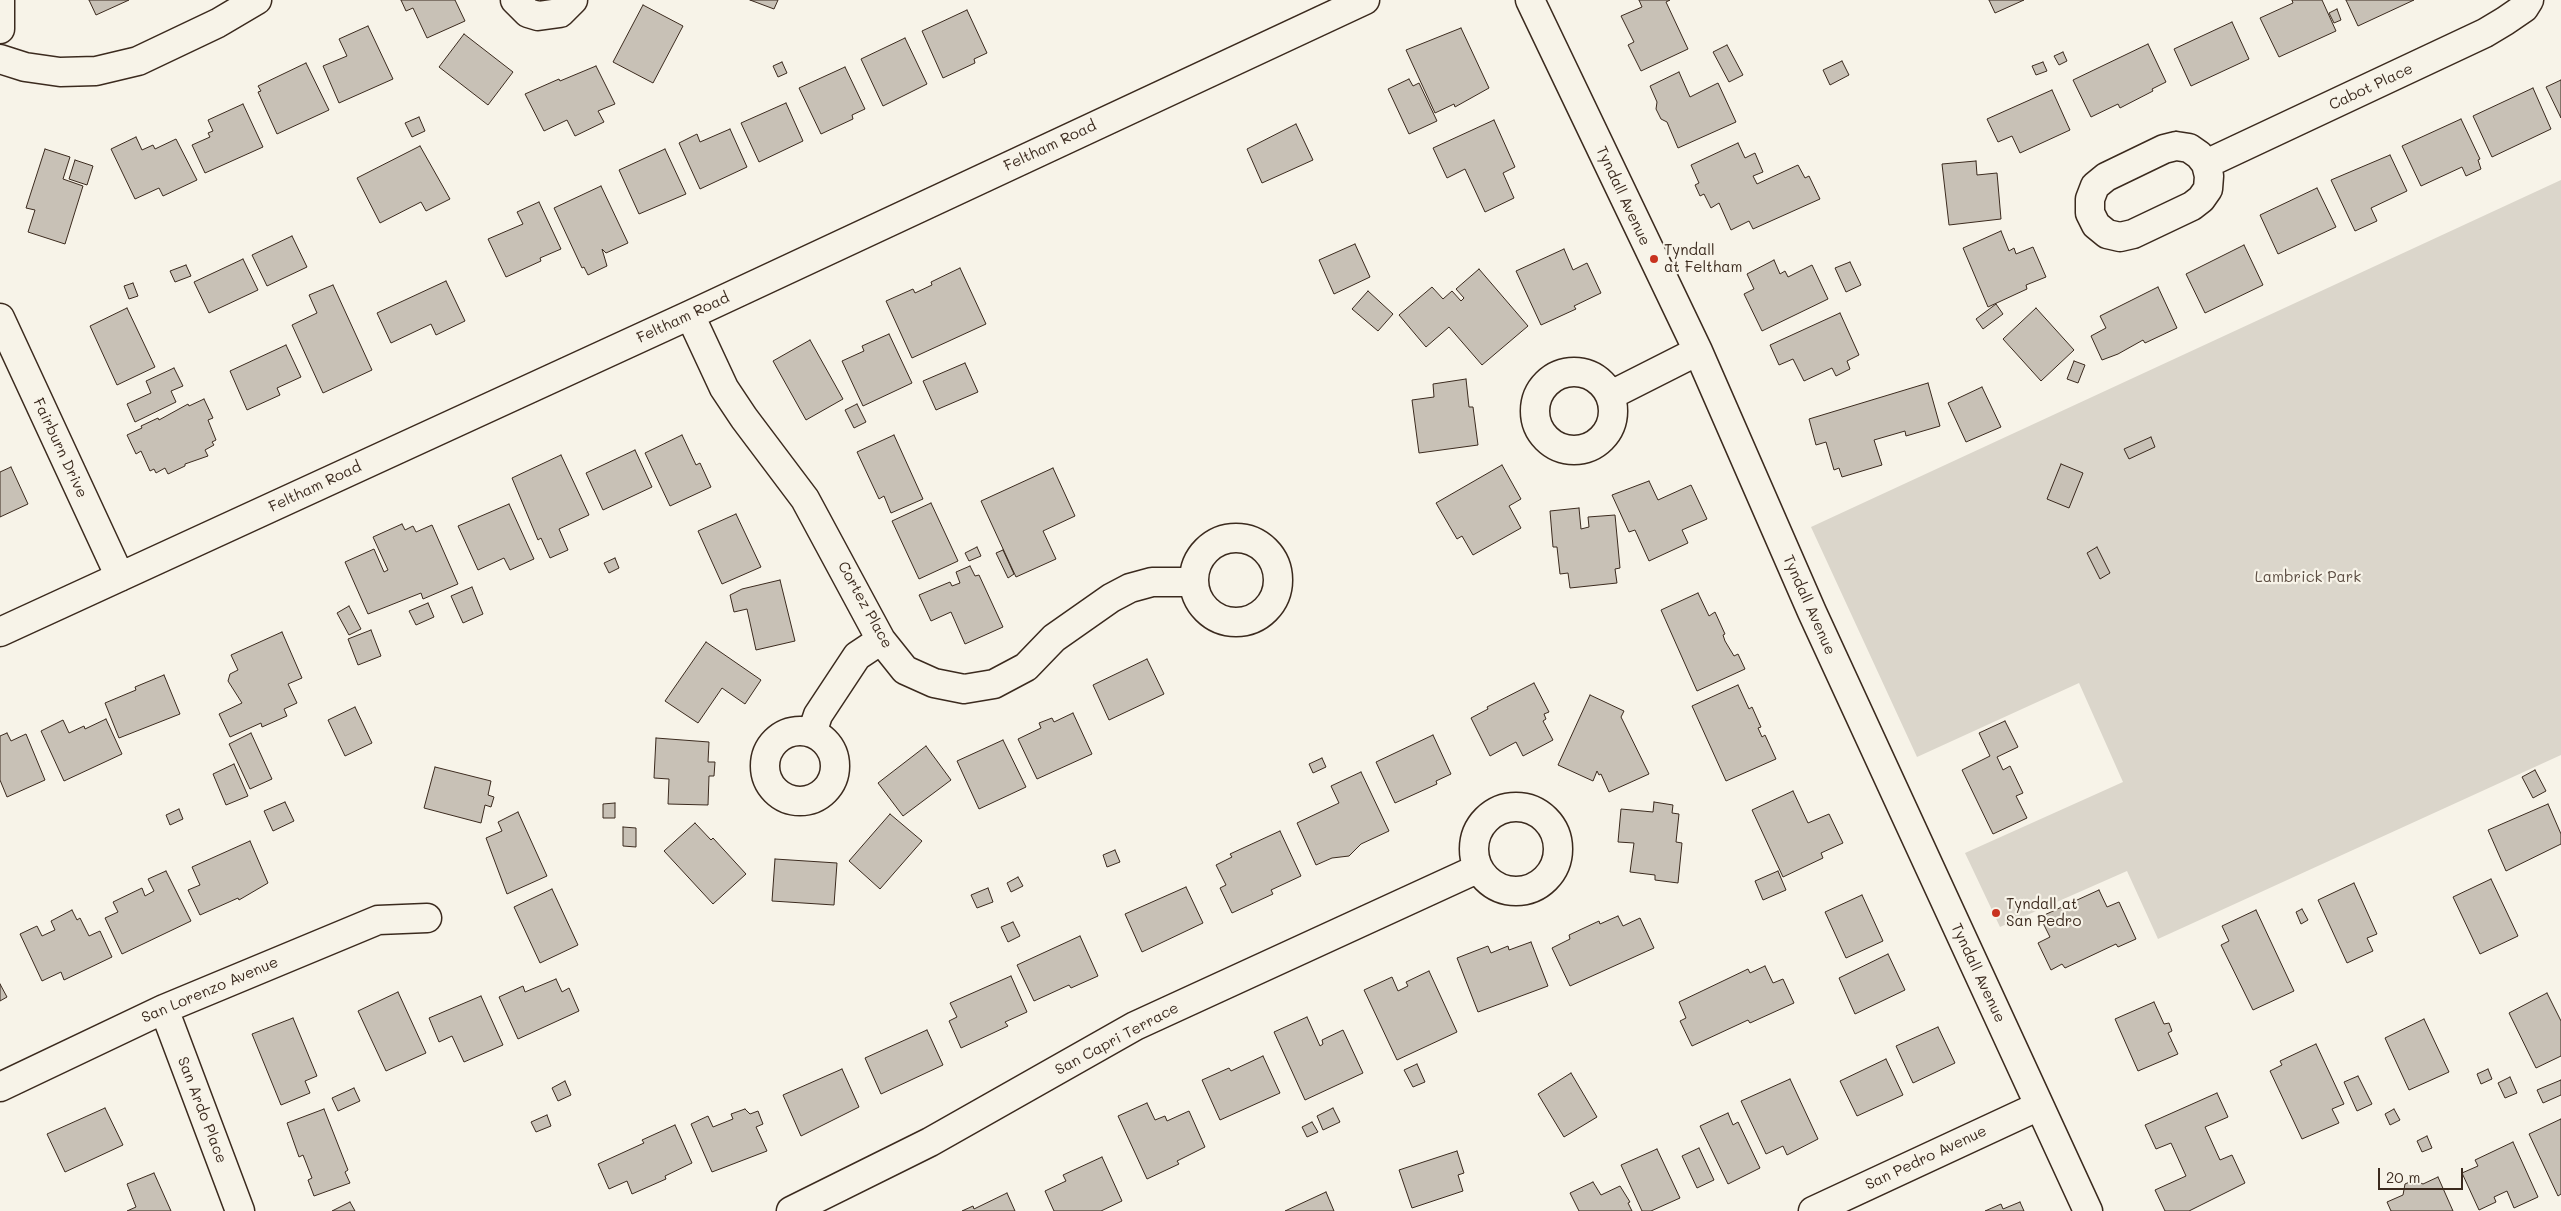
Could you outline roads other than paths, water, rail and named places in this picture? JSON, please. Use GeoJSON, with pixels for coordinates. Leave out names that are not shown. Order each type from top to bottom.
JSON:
{"type":"FeatureCollection","features":[{"type":"Feature","properties":{"kind":"street"},"geometry":{"type":"LineString","coordinates":[[0,0],[0,29]]}},
{"type":"Feature","properties":{"kind":"street"},"geometry":{"type":"LineString","coordinates":[[0,59],[25,67],[60,72],[96,71],[138,61],[218,23],[257,0]]}},
{"type":"Feature","properties":{"kind":"street"},"geometry":{"type":"LineString","coordinates":[[514,0],[528,13],[538,16],[560,12],[573,0]]}},
{"type":"Feature","properties":{"kind":"street","name":"Feltham Road"},"geometry":{"type":"LineString","coordinates":[[0,632],[690,315],[1365,0]]}},
{"type":"Feature","properties":{"kind":"street","name":"Tyndall Avenue"},"geometry":{"type":"LineString","coordinates":[[1530,0],[1698,352],[1812,612],[2088,1211]]}},
{"type":"Feature","properties":{"kind":"street","name":"Cabot Place"},"geometry":{"type":"LineString","coordinates":[[2206,164],[2485,33],[2505,22],[2524,8],[2529,0]]}},
{"type":"Feature","properties":{"kind":"street","name":"Cortez Place"},"geometry":{"type":"LineString","coordinates":[[690,315],[724,388],[805,499],[881,640],[905,670],[934,683],[964,689],[994,684],[1026,668],[1054,638],[1124,592],[1152,582],[1194,582]]}},
{"type":"Feature","properties":{"kind":"street","name":"Fairburn Drive"},"geometry":{"type":"LineString","coordinates":[[0,318],[120,578]]}},
{"type":"Feature","properties":{"kind":"street"},"geometry":{"type":"LineString","coordinates":[[1611,395],[1698,352]]}},
{"type":"Feature","properties":{"kind":"street"},"geometry":{"type":"LineString","coordinates":[[812,733],[818,715],[856,656],[881,640]]}},
{"type":"Feature","properties":{"kind":"street","name":"San Capri Terrace"},"geometry":{"type":"LineString","coordinates":[[791,1211],[930,1142],[1135,1026],[1477,869]]}},
{"type":"Feature","properties":{"kind":"street","name":"San Lorenzo Avenue"},"geometry":{"type":"LineString","coordinates":[[0,1087],[164,1009],[378,920],[427,918]]}},
{"type":"Feature","properties":{"kind":"street","name":"San Ardo Place"},"geometry":{"type":"LineString","coordinates":[[164,1009],[240,1211]]}},
{"type":"Feature","properties":{"kind":"street","name":"San Pedro Avenue"},"geometry":{"type":"LineString","coordinates":[[1813,1211],[2039,1106]]}},
{"type":"Feature","properties":{"kind":"place","name":"Tyndall at Feltham"},"geometry":{"type":"Point","coordinates":[1654,259]}},
{"type":"Feature","properties":{"kind":"place","name":"Tyndall at San Pedro"},"geometry":{"type":"Point","coordinates":[1996,913]}},
{"type":"Feature","properties":{"kind":"park label","name":"Lambrick Park"},"geometry":{"type":"Point","coordinates":[2308,577]}}]}
